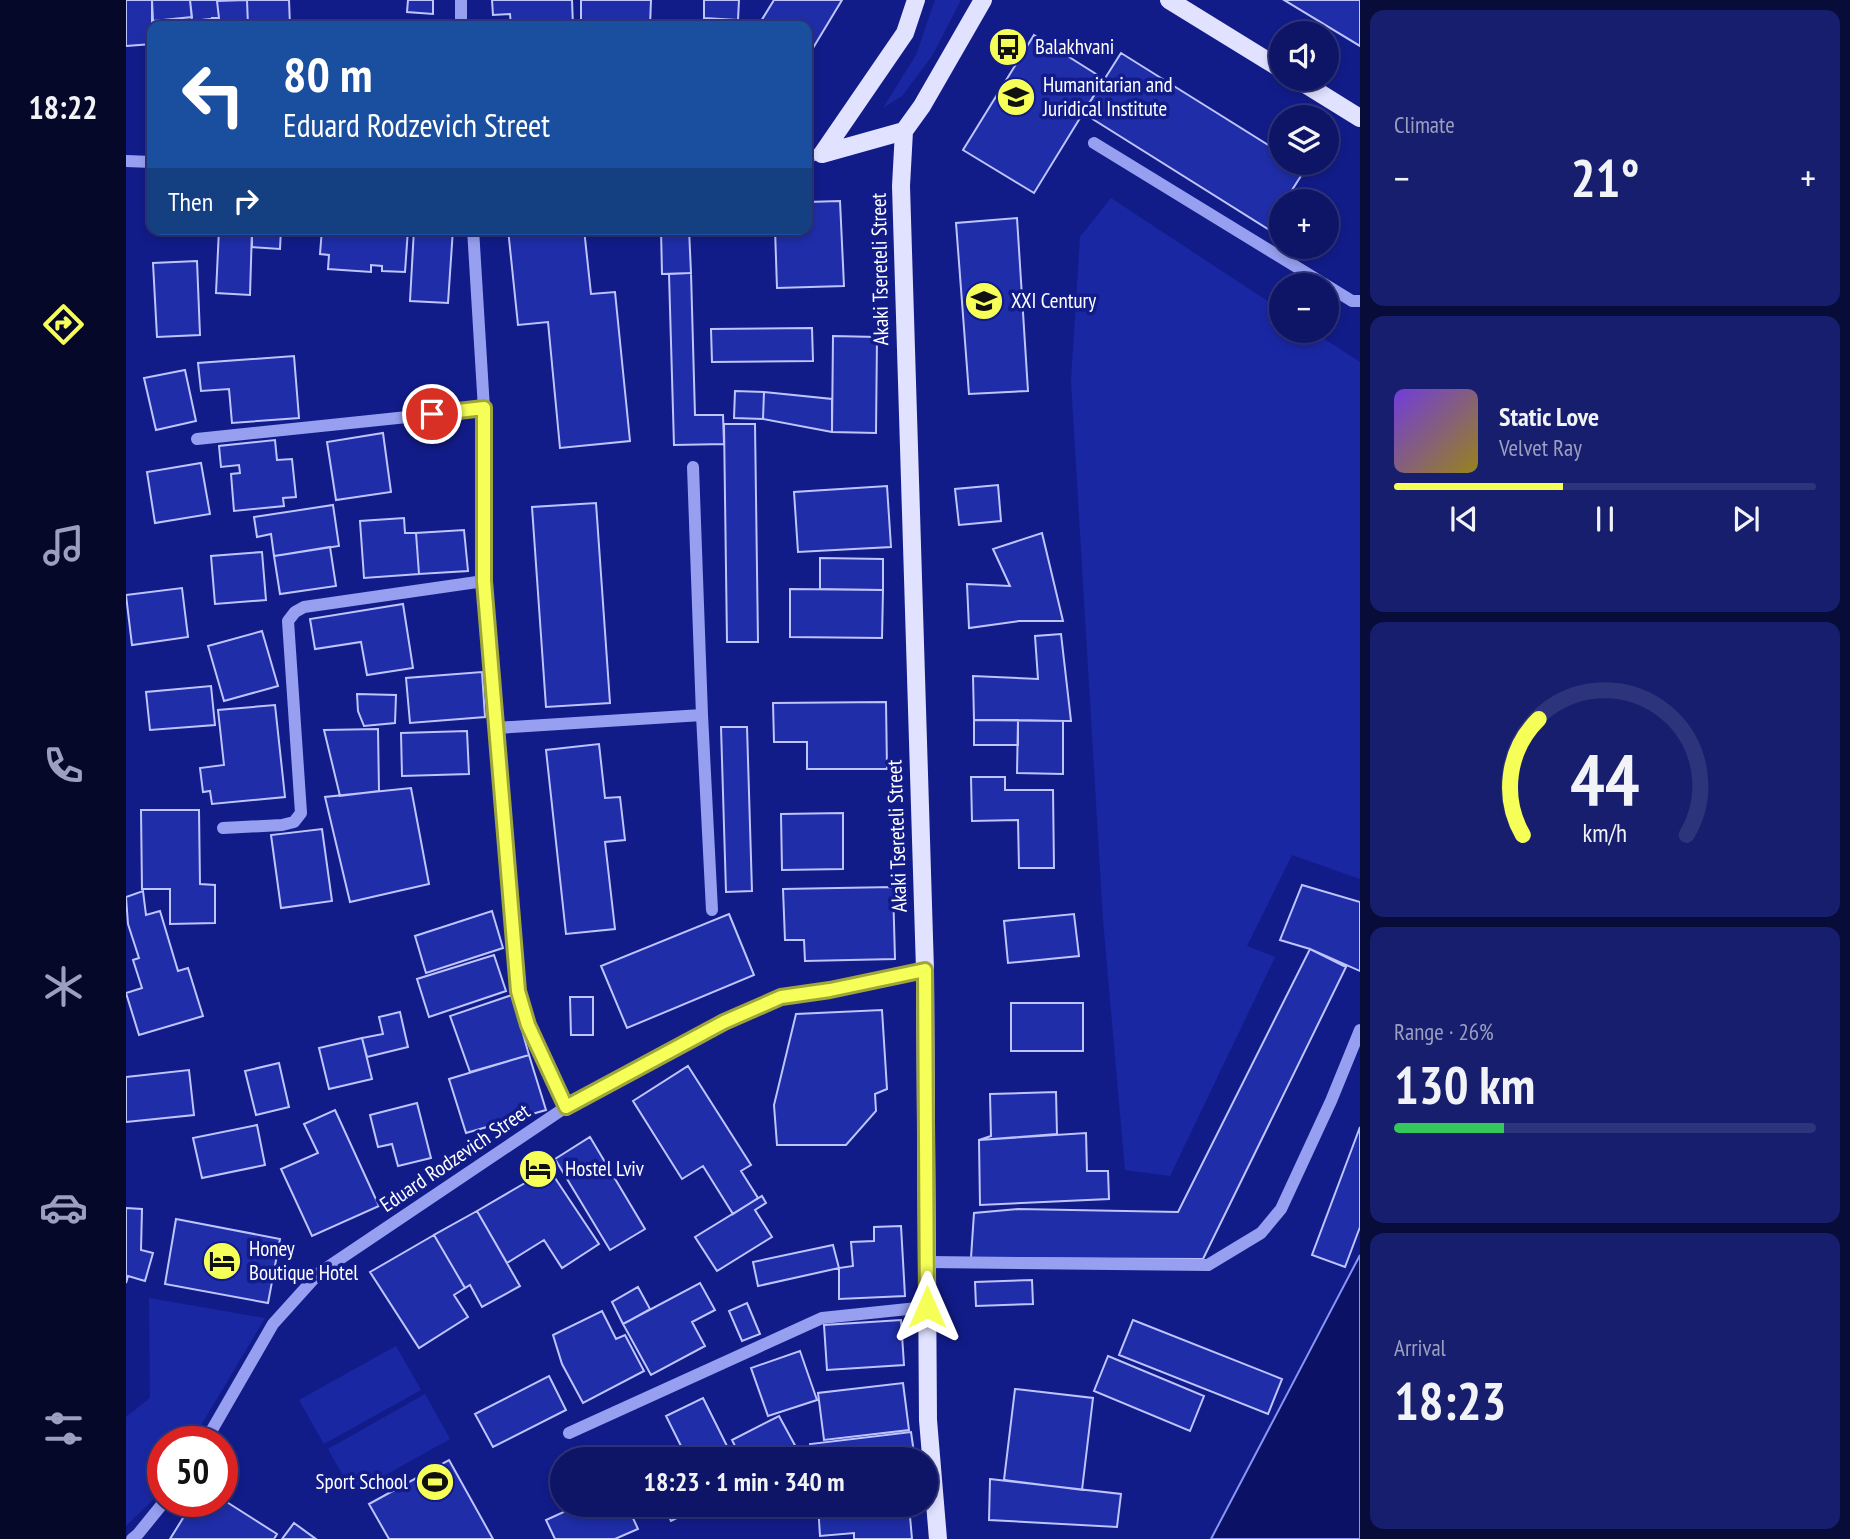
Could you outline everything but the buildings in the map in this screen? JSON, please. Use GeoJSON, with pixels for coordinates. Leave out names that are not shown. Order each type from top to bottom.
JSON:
{"type":"FeatureCollection","features":[{"type":"Feature","properties":{"kind":"main road"},"geometry":{"type":"LineString","coordinates":[[814,155],[905,33],[916,0]]}},
{"type":"Feature","properties":{"kind":"main road"},"geometry":{"type":"LineString","coordinates":[[814,155],[904,131],[922,106],[983,0]]}},
{"type":"Feature","properties":{"kind":"main road"},"geometry":{"type":"LineString","coordinates":[[1168,0],[1269,62]]}},
{"type":"Feature","properties":{"kind":"main road"},"geometry":{"type":"LineString","coordinates":[[1316,91],[1360,118]]}},
{"type":"Feature","properties":{"kind":"main road","name":"Akaki Tsereteli Street"},"geometry":{"type":"LineString","coordinates":[[904,131],[902,240],[925,970],[928,1419],[938,1539]]}},
{"type":"Feature","properties":{"kind":"street"},"geometry":{"type":"LineString","coordinates":[[461,0],[461,21]]}},
{"type":"Feature","properties":{"kind":"street"},"geometry":{"type":"LineString","coordinates":[[1094,142],[1307,273]]}},
{"type":"Feature","properties":{"kind":"street"},"geometry":{"type":"LineString","coordinates":[[126,161],[147,162]]}},
{"type":"Feature","properties":{"kind":"street"},"geometry":{"type":"LineString","coordinates":[[473,235],[484,408],[484,581],[518,991],[528,1025],[566,1107]]}},
{"type":"Feature","properties":{"kind":"street"},"geometry":{"type":"LineString","coordinates":[[1339,293],[1353,301],[1360,301]]}},
{"type":"Feature","properties":{"kind":"street"},"geometry":{"type":"LineString","coordinates":[[197,439],[484,408]]}},
{"type":"Feature","properties":{"kind":"street"},"geometry":{"type":"LineString","coordinates":[[693,467],[712,910]]}},
{"type":"Feature","properties":{"kind":"street"},"geometry":{"type":"LineString","coordinates":[[223,828],[282,825],[294,822],[301,813],[288,621],[295,612],[304,607],[484,581]]}},
{"type":"Feature","properties":{"kind":"street"},"geometry":{"type":"LineString","coordinates":[[496,728],[702,715]]}},
{"type":"Feature","properties":{"kind":"street","name":"Eduard Rodzevich Street"},"geometry":{"type":"LineString","coordinates":[[214,1426],[273,1324],[319,1273],[566,1107],[724,1022],[781,997],[830,990],[925,970]]}},
{"type":"Feature","properties":{"kind":"street"},"geometry":{"type":"LineString","coordinates":[[927,1262],[1208,1265],[1261,1233],[1281,1209],[1331,1101],[1360,1030]]}},
{"type":"Feature","properties":{"kind":"street"},"geometry":{"type":"LineString","coordinates":[[569,1433],[822,1318],[927,1307]]}},
{"type":"Feature","properties":{"kind":"street"},"geometry":{"type":"LineString","coordinates":[[132,1539],[152,1517]]}},
{"type":"Feature","properties":{"kind":"shaded area"},"geometry":{"type":"Polygon","coordinates":[[[935,0],[961,0],[932,56],[902,96],[883,108],[916,55],[935,0]]]}},
{"type":"Feature","properties":{"kind":"shaded area"},"geometry":{"type":"Polygon","coordinates":[[[1111,198],[1269,302],[1269,343],[1331,343],[1360,362],[1360,879],[1292,855],[1247,946],[1275,957],[1170,1176],[1125,1170],[1103,920],[1071,381],[1080,237],[1111,198]]]}},
{"type":"Feature","properties":{"kind":"shaded area"},"geometry":{"type":"Polygon","coordinates":[[[1360,1255],[1360,1539],[1211,1539],[1360,1255]]]}},
{"type":"Feature","properties":{"kind":"shaded area"},"geometry":{"type":"Polygon","coordinates":[[[149,1298],[265,1318],[201,1426],[147,1426],[147,1506],[126,1526],[126,1417],[150,1398],[149,1298]]]}},
{"type":"Feature","properties":{"kind":"shaded area"},"geometry":{"type":"Polygon","coordinates":[[[396,1346],[421,1390],[324,1444],[299,1400],[396,1346]]]}},
{"type":"Feature","properties":{"kind":"shaded area"},"geometry":{"type":"Polygon","coordinates":[[[425,1394],[450,1439],[353,1493],[328,1449],[425,1394]]]}},
{"type":"Feature","properties":{"kind":"place","name":"Balakhvani"},"geometry":{"type":"Point","coordinates":[1008,47]}},
{"type":"Feature","properties":{"kind":"place","name":"Humanitarian and Juridical Institute"},"geometry":{"type":"Point","coordinates":[1016,97]}},
{"type":"Feature","properties":{"kind":"place","name":"XXI Century"},"geometry":{"type":"Point","coordinates":[984,301]}},
{"type":"Feature","properties":{"kind":"place","name":"Hostel Lviv"},"geometry":{"type":"Point","coordinates":[538,1169]}},
{"type":"Feature","properties":{"kind":"place","name":"Honey Boutique Hotel"},"geometry":{"type":"Point","coordinates":[222,1261]}},
{"type":"Feature","properties":{"kind":"place","name":"Sport School"},"geometry":{"type":"Point","coordinates":[435,1482]}},
{"type":"Feature","properties":{"kind":"route"},"geometry":{"type":"LineString","coordinates":[[432,414],[484,408],[484,581],[518,991],[528,1025],[566,1107],[724,1022],[781,997],[830,990],[925,970],[927,1307]]}}]}
